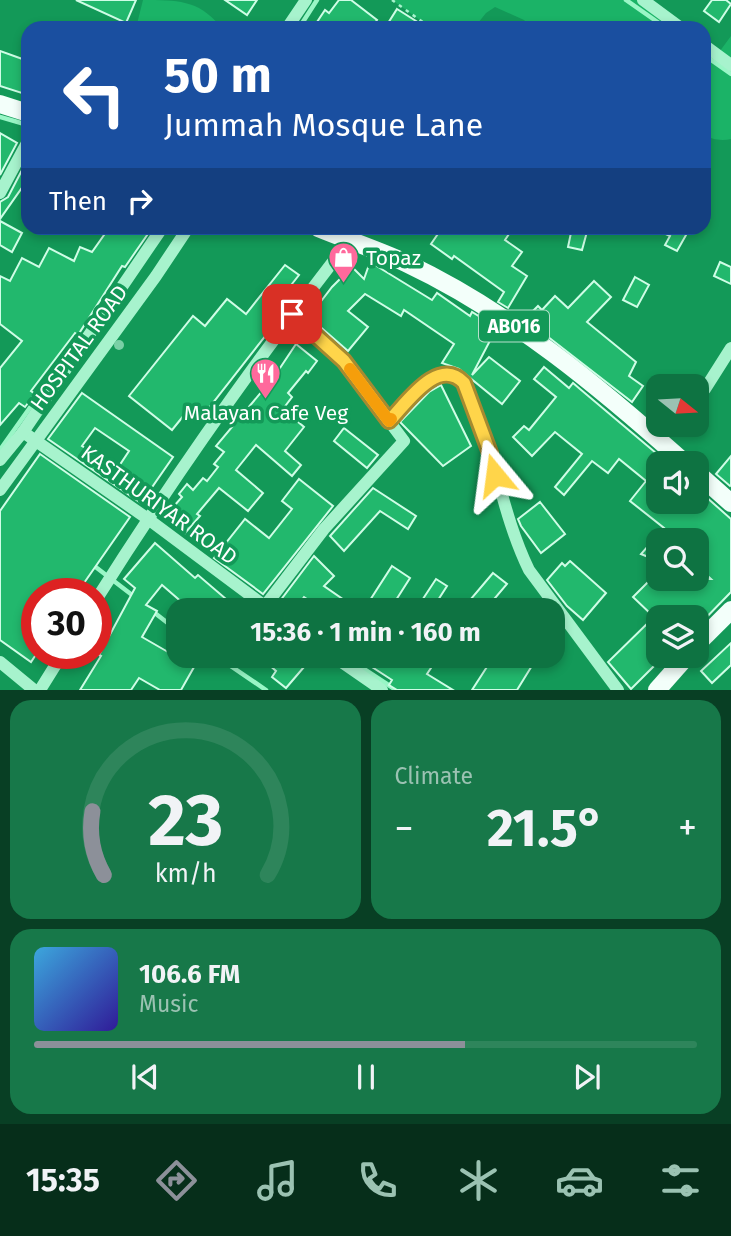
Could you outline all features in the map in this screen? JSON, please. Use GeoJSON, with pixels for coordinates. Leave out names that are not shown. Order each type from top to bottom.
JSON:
{"type":"FeatureCollection","features":[{"type":"Feature","properties":{"kind":"main road"},"geometry":{"type":"LineString","coordinates":[[0,104],[21,111]]}},
{"type":"Feature","properties":{"kind":"main road","name":"AB016"},"geometry":{"type":"LineString","coordinates":[[335,235],[406,263],[506,320],[672,451]]}},
{"type":"Feature","properties":{"kind":"main road"},"geometry":{"type":"LineString","coordinates":[[709,484],[731,503]]}},
{"type":"Feature","properties":{"kind":"main road"},"geometry":{"type":"LineString","coordinates":[[709,632],[731,610]]}},
{"type":"Feature","properties":{"kind":"main road"},"geometry":{"type":"LineString","coordinates":[[656,690],[676,668]]}},
{"type":"Feature","properties":{"kind":"street"},"geometry":{"type":"LineString","coordinates":[[292,21],[306,0]]}},
{"type":"Feature","properties":{"kind":"street"},"geometry":{"type":"LineString","coordinates":[[643,0],[672,21]]}},
{"type":"Feature","properties":{"kind":"street"},"geometry":{"type":"LineString","coordinates":[[711,50],[731,65]]}},
{"type":"Feature","properties":{"kind":"street"},"geometry":{"type":"LineString","coordinates":[[0,193],[21,154]]}},
{"type":"Feature","properties":{"kind":"street","name":"HOSPITAL ROAD"},"geometry":{"type":"LineString","coordinates":[[0,460],[23,432],[157,235]]}},
{"type":"Feature","properties":{"kind":"street","name":"HOSPITAL ROAD"},"geometry":{"type":"LineString","coordinates":[[0,490],[183,235]]}},
{"type":"Feature","properties":{"kind":"street"},"geometry":{"type":"LineString","coordinates":[[110,578],[148,519],[292,314],[349,241]]}},
{"type":"Feature","properties":{"kind":"street"},"geometry":{"type":"LineString","coordinates":[[275,598],[324,529],[404,441],[344,361],[292,314]]}},
{"type":"Feature","properties":{"kind":"street"},"geometry":{"type":"LineString","coordinates":[[709,383],[731,348]]}},
{"type":"Feature","properties":{"kind":"street"},"geometry":{"type":"LineString","coordinates":[[389,421],[431,378],[446,373],[457,375],[464,383],[490,453],[501,498],[528,570],[618,690]]}},
{"type":"Feature","properties":{"kind":"street","name":"KASTHURIYAR ROAD"},"geometry":{"type":"LineString","coordinates":[[23,432],[148,519],[255,598]]}},
{"type":"Feature","properties":{"kind":"street"},"geometry":{"type":"LineString","coordinates":[[0,662],[34,690]]}},
{"type":"Feature","properties":{"kind":"street"},"geometry":{"type":"LineString","coordinates":[[351,668],[383,690]]}},
{"type":"Feature","properties":{"kind":"street"},"geometry":{"type":"LineString","coordinates":[[40,690],[53,669]]}},
{"type":"Feature","properties":{"kind":"path"},"geometry":{"type":"LineString","coordinates":[[392,0],[420,21]]}},
{"type":"Feature","properties":{"kind":"green space"},"geometry":{"type":"Polygon","coordinates":[[[143,0],[166,0],[195,6],[215,21],[138,21],[143,0]]]}},
{"type":"Feature","properties":{"kind":"green space"},"geometry":{"type":"Polygon","coordinates":[[[392,0],[643,0],[672,21],[525,21],[495,7],[480,21],[421,21],[392,0]]]}},
{"type":"Feature","properties":{"kind":"green space"},"geometry":{"type":"Polygon","coordinates":[[[731,36],[731,139],[724,140],[711,138],[711,50],[717,55],[731,36]]]}},
{"type":"Feature","properties":{"kind":"building"},"geometry":{"type":"Polygon","coordinates":[[[76,0],[136,0],[127,21],[76,0]]]}},
{"type":"Feature","properties":{"kind":"building"},"geometry":{"type":"Polygon","coordinates":[[[225,0],[257,0],[247,15],[225,0]]]}},
{"type":"Feature","properties":{"kind":"building"},"geometry":{"type":"Polygon","coordinates":[[[339,0],[351,0],[377,20],[318,21],[325,10],[329,13],[339,0]]]}},
{"type":"Feature","properties":{"kind":"building"},"geometry":{"type":"Polygon","coordinates":[[[712,0],[726,0],[731,4],[719,22],[704,11],[712,0]]]}},
{"type":"Feature","properties":{"kind":"building"},"geometry":{"type":"Polygon","coordinates":[[[397,9],[416,21],[389,21],[397,9]]]}},
{"type":"Feature","properties":{"kind":"building"},"geometry":{"type":"Polygon","coordinates":[[[0,51],[21,58],[21,93],[0,86],[0,51]]]}},
{"type":"Feature","properties":{"kind":"building"},"geometry":{"type":"Polygon","coordinates":[[[0,133],[17,143],[0,175],[0,133]]]}},
{"type":"Feature","properties":{"kind":"building"},"geometry":{"type":"Polygon","coordinates":[[[21,172],[21,189],[0,219],[0,202],[8,197],[21,172]]]}},
{"type":"Feature","properties":{"kind":"building"},"geometry":{"type":"Polygon","coordinates":[[[0,221],[21,232],[12,252],[0,245],[0,221]]]}},
{"type":"Feature","properties":{"kind":"building"},"geometry":{"type":"Polygon","coordinates":[[[104,235],[147,235],[125,267],[122,266],[78,335],[75,333],[31,391],[35,394],[25,407],[19,403],[0,425],[0,368],[22,341],[0,324],[0,276],[10,281],[22,258],[39,267],[49,248],[74,261],[80,247],[92,252],[104,235]]]}},
{"type":"Feature","properties":{"kind":"building"},"geometry":{"type":"Polygon","coordinates":[[[437,235],[508,235],[505,240],[522,252],[512,266],[527,276],[508,308],[498,302],[504,292],[454,256],[452,259],[431,244],[437,235]]]}},
{"type":"Feature","properties":{"kind":"building"},"geometry":{"type":"Polygon","coordinates":[[[571,235],[586,235],[582,250],[568,247],[571,235]]]}},
{"type":"Feature","properties":{"kind":"building"},"geometry":{"type":"Polygon","coordinates":[[[668,235],[686,235],[677,251],[665,245],[670,236],[668,235]]]}},
{"type":"Feature","properties":{"kind":"building"},"geometry":{"type":"Polygon","coordinates":[[[370,262],[432,300],[437,293],[470,316],[472,312],[493,325],[489,333],[493,335],[472,375],[489,357],[520,381],[502,404],[459,369],[442,363],[454,344],[404,310],[401,316],[365,294],[348,311],[368,327],[348,351],[309,317],[332,287],[352,267],[364,279],[370,262]]]}},
{"type":"Feature","properties":{"kind":"building"},"geometry":{"type":"Polygon","coordinates":[[[720,262],[731,267],[731,284],[714,276],[720,262]]]}},
{"type":"Feature","properties":{"kind":"building"},"geometry":{"type":"Polygon","coordinates":[[[285,265],[299,275],[277,303],[285,309],[284,312],[201,418],[189,409],[172,430],[129,396],[193,316],[205,326],[227,299],[246,314],[285,265]]]}},
{"type":"Feature","properties":{"kind":"building"},"geometry":{"type":"Polygon","coordinates":[[[635,277],[649,285],[637,307],[623,300],[635,277]]]}},
{"type":"Feature","properties":{"kind":"building"},"geometry":{"type":"Polygon","coordinates":[[[594,281],[611,297],[587,322],[636,362],[629,376],[643,386],[632,402],[525,319],[538,306],[542,310],[555,296],[568,308],[594,281]]]}},
{"type":"Feature","properties":{"kind":"building"},"geometry":{"type":"Polygon","coordinates":[[[296,344],[317,361],[288,393],[292,397],[283,409],[304,427],[285,451],[301,465],[292,476],[256,445],[236,470],[263,493],[248,511],[219,488],[185,533],[166,515],[182,497],[179,494],[187,484],[193,490],[203,478],[207,481],[218,467],[214,464],[224,452],[216,446],[274,377],[296,344]]]}},
{"type":"Feature","properties":{"kind":"building"},"geometry":{"type":"Polygon","coordinates":[[[544,367],[569,388],[573,383],[654,451],[646,451],[646,481],[619,459],[608,473],[592,461],[564,495],[555,487],[582,454],[555,432],[532,456],[513,437],[524,426],[529,430],[556,397],[534,379],[544,367]]]}},
{"type":"Feature","properties":{"kind":"building"},"geometry":{"type":"Polygon","coordinates":[[[441,385],[471,446],[443,466],[400,422],[429,392],[441,385]]]}},
{"type":"Feature","properties":{"kind":"building"},"geometry":{"type":"Polygon","coordinates":[[[82,393],[173,457],[141,503],[48,439],[82,393]],[[95,428],[82,446],[117,469],[129,451],[95,428]]]}},
{"type":"Feature","properties":{"kind":"building"},"geometry":{"type":"Polygon","coordinates":[[[344,428],[378,455],[367,468],[334,441],[344,428]]]}},
{"type":"Feature","properties":{"kind":"building"},"geometry":{"type":"Polygon","coordinates":[[[40,454],[130,517],[87,578],[21,578],[21,655],[0,640],[0,511],[40,454]]]}},
{"type":"Feature","properties":{"kind":"building"},"geometry":{"type":"Polygon","coordinates":[[[731,456],[731,485],[730,486],[716,474],[731,456]]]}},
{"type":"Feature","properties":{"kind":"building"},"geometry":{"type":"Polygon","coordinates":[[[299,479],[333,506],[263,594],[214,558],[245,519],[269,538],[292,509],[282,501],[299,479]]]}},
{"type":"Feature","properties":{"kind":"building"},"geometry":{"type":"Polygon","coordinates":[[[646,481],[646,514],[630,501],[646,481]]]}},
{"type":"Feature","properties":{"kind":"building"},"geometry":{"type":"Polygon","coordinates":[[[373,488],[416,516],[408,529],[380,511],[344,551],[330,536],[373,488]]]}},
{"type":"Feature","properties":{"kind":"building"},"geometry":{"type":"Polygon","coordinates":[[[709,500],[731,519],[731,592],[709,615],[709,605],[646,605],[646,609],[633,597],[646,584],[646,591],[709,591],[709,528],[664,528],[646,514],[709,514],[709,500]]]}},
{"type":"Feature","properties":{"kind":"building"},"geometry":{"type":"Polygon","coordinates":[[[540,502],[565,534],[541,553],[518,519],[540,502]]]}},
{"type":"Feature","properties":{"kind":"building"},"geometry":{"type":"Polygon","coordinates":[[[155,543],[195,578],[198,575],[225,598],[177,598],[162,585],[146,605],[157,611],[142,637],[166,651],[166,668],[193,668],[181,690],[160,690],[139,678],[131,690],[80,690],[93,669],[112,669],[112,631],[135,588],[124,579],[155,543]]]}},
{"type":"Feature","properties":{"kind":"building"},"geometry":{"type":"Polygon","coordinates":[[[314,556],[334,576],[324,586],[341,598],[304,597],[282,598],[314,556]]]}},
{"type":"Feature","properties":{"kind":"building"},"geometry":{"type":"Polygon","coordinates":[[[570,561],[606,593],[583,620],[567,606],[565,598],[561,598],[547,580],[562,563],[565,566],[570,561]]]}},
{"type":"Feature","properties":{"kind":"building"},"geometry":{"type":"Polygon","coordinates":[[[392,566],[410,578],[397,598],[371,598],[392,566]]]}},
{"type":"Feature","properties":{"kind":"building"},"geometry":{"type":"Polygon","coordinates":[[[493,573],[507,584],[495,598],[472,598],[493,573]]]}},
{"type":"Feature","properties":{"kind":"building"},"geometry":{"type":"Polygon","coordinates":[[[436,579],[447,586],[439,598],[424,598],[436,579]]]}},
{"type":"Feature","properties":{"kind":"building"},"geometry":{"type":"Polygon","coordinates":[[[646,625],[646,668],[652,668],[631,689],[608,662],[646,625]]]}},
{"type":"Feature","properties":{"kind":"building"},"geometry":{"type":"Polygon","coordinates":[[[731,643],[731,665],[712,683],[701,671],[709,668],[709,664],[731,643]]]}},
{"type":"Feature","properties":{"kind":"building"},"geometry":{"type":"Polygon","coordinates":[[[273,668],[303,668],[286,688],[272,677],[276,671],[273,668]]]}},
{"type":"Feature","properties":{"kind":"building"},"geometry":{"type":"Polygon","coordinates":[[[374,668],[431,668],[427,674],[453,690],[397,690],[389,685],[392,680],[374,668]]]}},
{"type":"Feature","properties":{"kind":"building"},"geometry":{"type":"Polygon","coordinates":[[[486,668],[531,668],[517,690],[472,690],[486,668]]]}},
{"type":"Feature","properties":{"kind":"waterway"},"geometry":{"type":"LineString","coordinates":[[304,21],[317,0]]}},
{"type":"Feature","properties":{"kind":"waterway"},"geometry":{"type":"LineString","coordinates":[[626,0],[656,21]]}},
{"type":"Feature","properties":{"kind":"waterway"},"geometry":{"type":"LineString","coordinates":[[711,60],[731,74]]}},
{"type":"Feature","properties":{"kind":"waterway"},"geometry":{"type":"LineString","coordinates":[[0,117],[21,123]]}},
{"type":"Feature","properties":{"kind":"waterway"},"geometry":{"type":"LineString","coordinates":[[0,450],[80,337]]}},
{"type":"Feature","properties":{"kind":"waterway"},"geometry":{"type":"LineString","coordinates":[[93,565],[136,598]]}},
{"type":"Feature","properties":{"kind":"waterway"},"geometry":{"type":"LineString","coordinates":[[151,610],[166,622]]}},
{"type":"Feature","properties":{"kind":"waterway"},"geometry":{"type":"LineString","coordinates":[[234,668],[266,690]]}},
{"type":"Feature","properties":{"kind":"waterway"},"geometry":{"type":"LineString","coordinates":[[362,668],[396,690]]}},
{"type":"Feature","properties":{"kind":"slow traffic"},"geometry":{"type":"LineString","coordinates":[[350,369],[389,421],[391,419]]}},
{"type":"Feature","properties":{"kind":"place","name":"Topaz"},"geometry":{"type":"Point","coordinates":[343,285]}},
{"type":"Feature","properties":{"kind":"place","name":"Malayan Cafe Veg"},"geometry":{"type":"Point","coordinates":[266,400]}},
{"type":"Feature","properties":{"kind":"route"},"geometry":{"type":"LineString","coordinates":[[292,314],[344,361],[389,421],[431,378],[446,373],[457,375],[464,383],[490,453],[495,475]]}}]}
